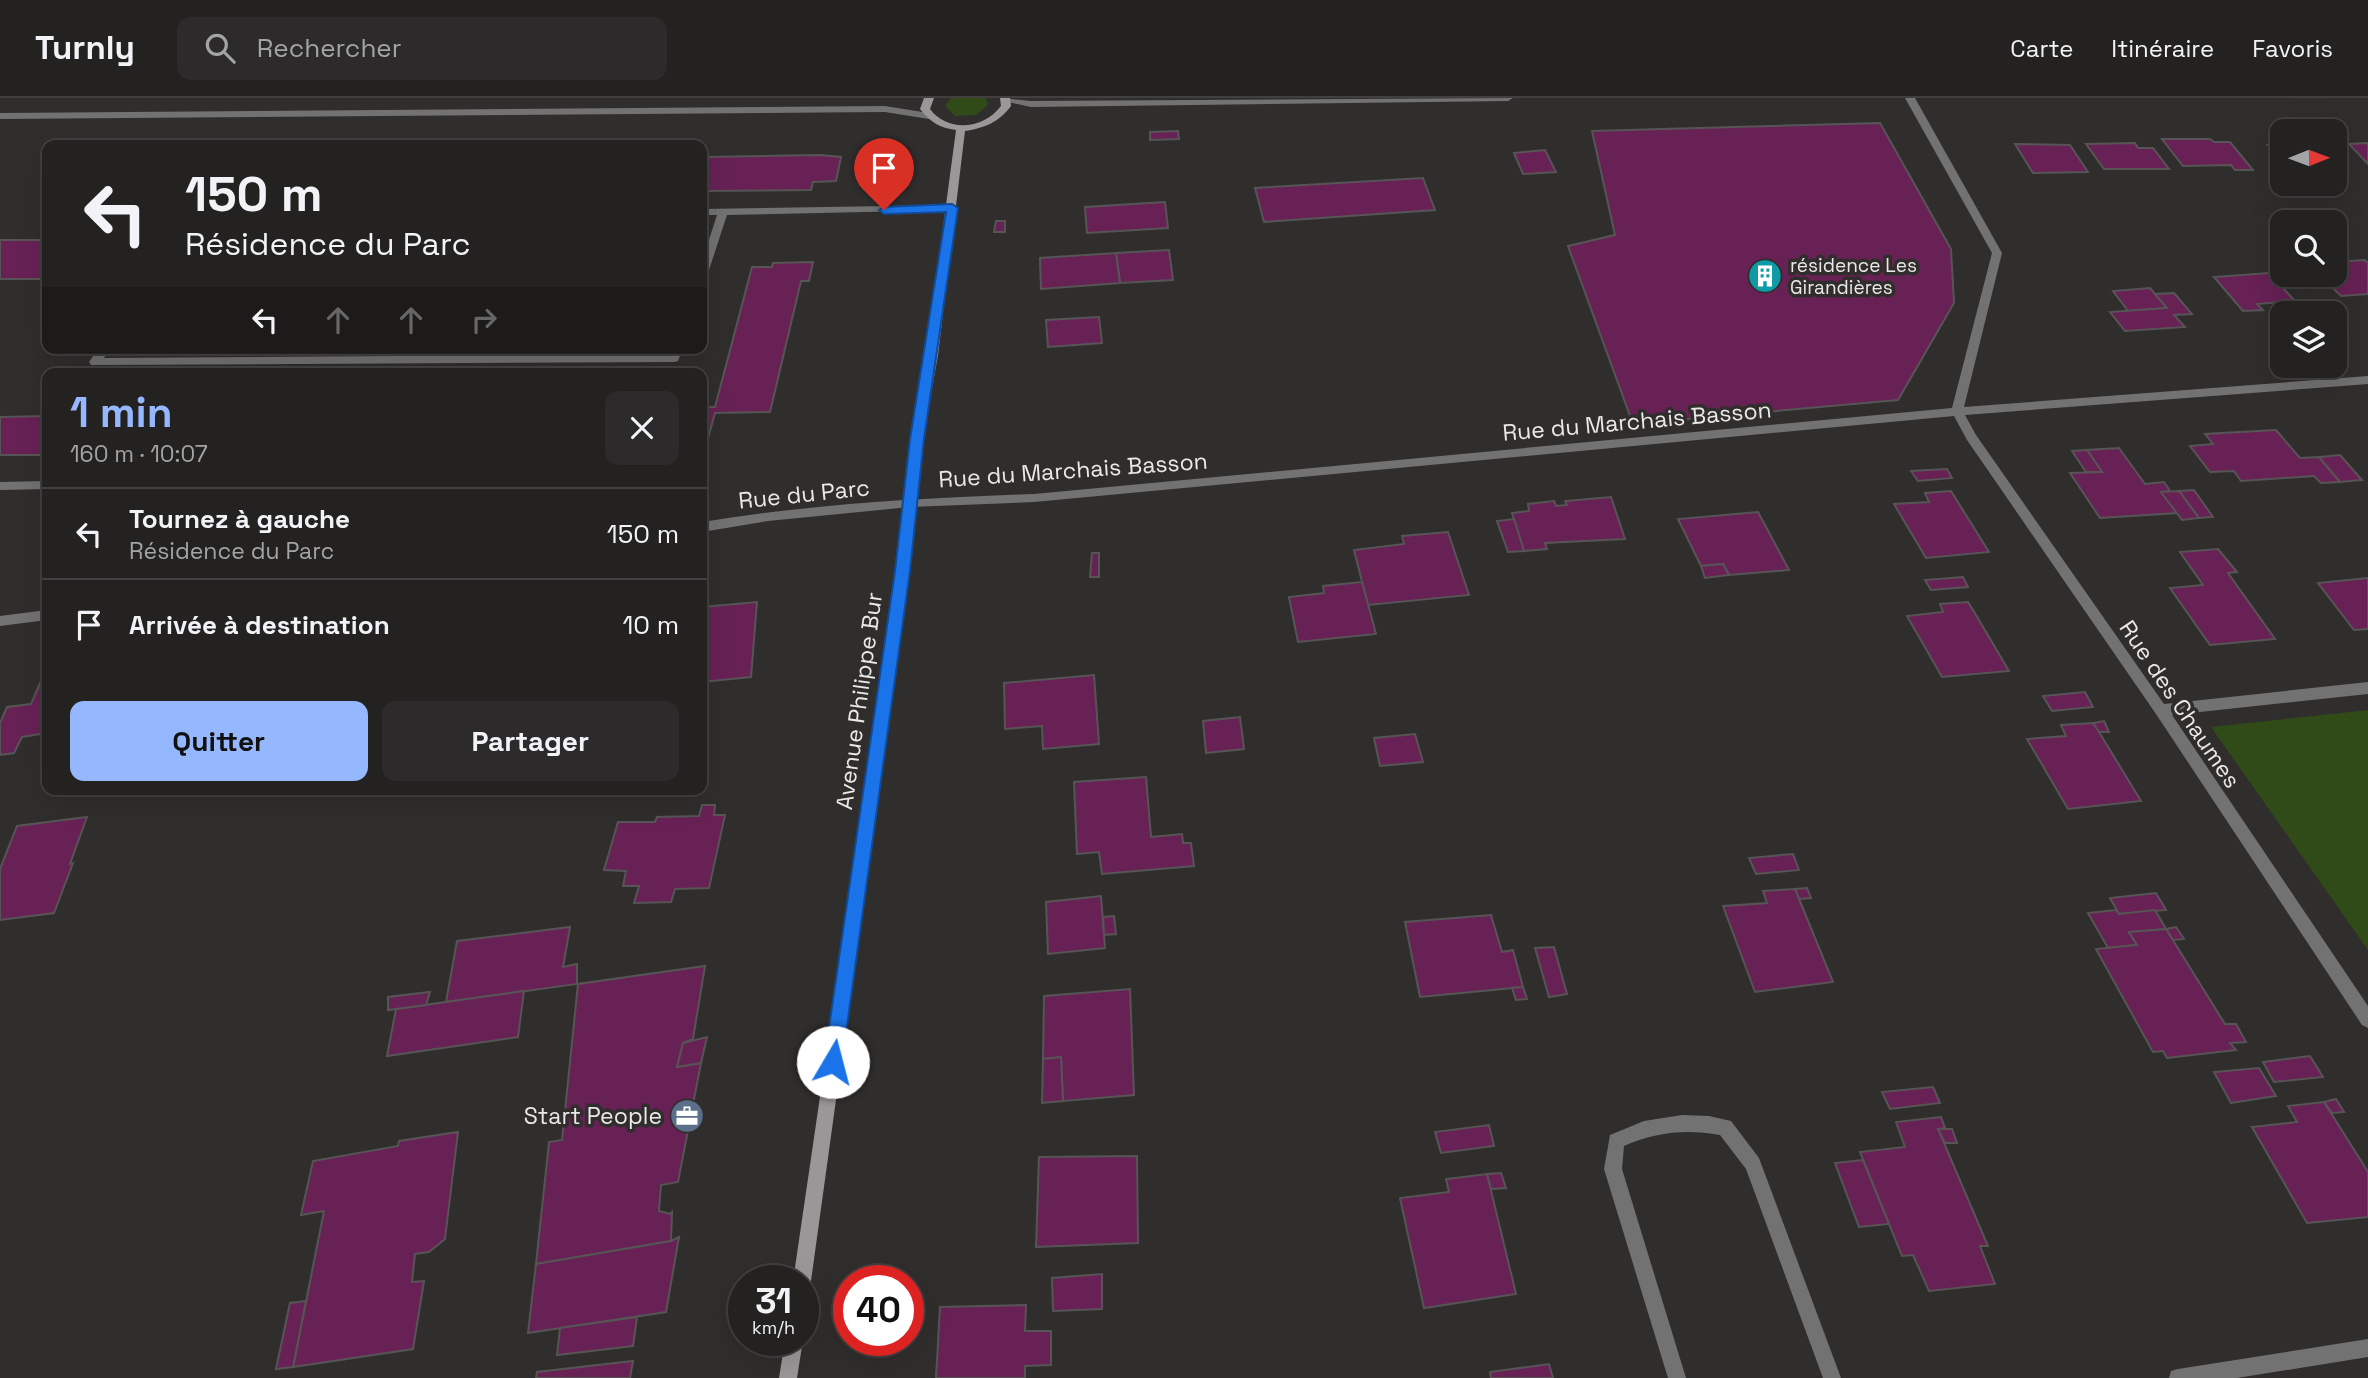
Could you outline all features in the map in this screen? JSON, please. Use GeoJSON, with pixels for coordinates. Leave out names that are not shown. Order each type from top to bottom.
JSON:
{"type":"FeatureCollection","features":[{"type":"Feature","properties":{"kind":"street"},"geometry":{"type":"LineString","coordinates":[[929,98],[925,109],[929,116]]}},
{"type":"Feature","properties":{"kind":"street"},"geometry":{"type":"LineString","coordinates":[[0,116],[885,109],[929,116],[947,126],[961,128],[985,124],[995,119],[1002,113],[1006,99],[1031,104],[1239,99],[1508,98]]}},
{"type":"Feature","properties":{"kind":"street"},"geometry":{"type":"LineString","coordinates":[[1909,98],[1997,253],[1956,412]]}},
{"type":"Feature","properties":{"kind":"street","name":"Avenue Philippe Bur"},"geometry":{"type":"LineString","coordinates":[[804,1265],[961,128]]}},
{"type":"Feature","properties":{"kind":"street"},"geometry":{"type":"LineString","coordinates":[[707,212],[952,208]]}},
{"type":"Feature","properties":{"kind":"street"},"geometry":{"type":"LineString","coordinates":[[707,261],[723,212]]}},
{"type":"Feature","properties":{"kind":"street"},"geometry":{"type":"LineString","coordinates":[[101,354],[95,362],[674,358],[675,354]]}},
{"type":"Feature","properties":{"kind":"street","name":"Rue du Marchais Basson"},"geometry":{"type":"LineString","coordinates":[[910,503],[1034,498],[1956,412],[2368,380]]}},
{"type":"Feature","properties":{"kind":"street","name":"Rue des Chaumes"},"geometry":{"type":"LineString","coordinates":[[1956,412],[2161,710],[2368,1020]]}},
{"type":"Feature","properties":{"kind":"street"},"geometry":{"type":"LineString","coordinates":[[0,486],[42,485]]}},
{"type":"Feature","properties":{"kind":"street","name":"Rue du Parc"},"geometry":{"type":"LineString","coordinates":[[707,526],[768,516],[862,510],[910,503]]}},
{"type":"Feature","properties":{"kind":"street"},"geometry":{"type":"LineString","coordinates":[[0,621],[42,616]]}},
{"type":"Feature","properties":{"kind":"street"},"geometry":{"type":"LineString","coordinates":[[2161,710],[2368,688]]}},
{"type":"Feature","properties":{"kind":"street"},"geometry":{"type":"LineString","coordinates":[[1676,1378],[1613,1168],[1616,1141],[1649,1126],[1694,1122],[1725,1127],[1754,1164],[1832,1378]]}},
{"type":"Feature","properties":{"kind":"street"},"geometry":{"type":"LineString","coordinates":[[2178,1378],[2368,1349]]}},
{"type":"Feature","properties":{"kind":"street"},"geometry":{"type":"LineString","coordinates":[[788,1378],[791,1356]]}},
{"type":"Feature","properties":{"kind":"green space"},"geometry":{"type":"Polygon","coordinates":[[[951,98],[986,98],[988,105],[976,115],[955,116],[945,106],[951,98]]]}},
{"type":"Feature","properties":{"kind":"green space"},"geometry":{"type":"Polygon","coordinates":[[[2368,710],[2368,950],[2211,727],[2368,710]]]}},
{"type":"Feature","properties":{"kind":"building","name":"résidence Les Girandières"},"geometry":{"type":"Polygon","coordinates":[[[1880,123],[1951,249],[1954,303],[1898,400],[1633,424],[1568,246],[1615,235],[1592,131],[1880,123]]]}},
{"type":"Feature","properties":{"kind":"building"},"geometry":{"type":"Polygon","coordinates":[[[1178,131],[1179,139],[1150,140],[1150,132],[1178,131]]]}},
{"type":"Feature","properties":{"kind":"building"},"geometry":{"type":"Polygon","coordinates":[[[2162,139],[2210,139],[2214,142],[2230,142],[2253,170],[2235,170],[2231,165],[2183,166],[2162,139]]]}},
{"type":"Feature","properties":{"kind":"building"},"geometry":{"type":"Polygon","coordinates":[[[2135,143],[2138,148],[2153,148],[2169,169],[2104,169],[2086,144],[2135,143]]]}},
{"type":"Feature","properties":{"kind":"building"},"geometry":{"type":"Polygon","coordinates":[[[2368,143],[2368,164],[2349,144],[2368,143]]]}},
{"type":"Feature","properties":{"kind":"building"},"geometry":{"type":"Polygon","coordinates":[[[2015,144],[2070,145],[2088,172],[2033,173],[2015,144]]]}},
{"type":"Feature","properties":{"kind":"building"},"geometry":{"type":"Polygon","coordinates":[[[1545,150],[1556,172],[1523,174],[1514,153],[1545,150]]]}},
{"type":"Feature","properties":{"kind":"building"},"geometry":{"type":"Polygon","coordinates":[[[707,157],[841,157],[836,181],[813,182],[811,190],[707,191],[707,157]]]}},
{"type":"Feature","properties":{"kind":"building"},"geometry":{"type":"Polygon","coordinates":[[[1423,178],[1435,210],[1264,222],[1255,188],[1423,178]]]}},
{"type":"Feature","properties":{"kind":"building"},"geometry":{"type":"Polygon","coordinates":[[[1165,202],[1168,228],[1087,233],[1085,207],[1165,202]]]}},
{"type":"Feature","properties":{"kind":"building"},"geometry":{"type":"Polygon","coordinates":[[[996,221],[1005,221],[1005,232],[994,232],[996,221]]]}},
{"type":"Feature","properties":{"kind":"building"},"geometry":{"type":"Polygon","coordinates":[[[0,240],[42,240],[42,279],[0,279],[0,240]]]}},
{"type":"Feature","properties":{"kind":"building"},"geometry":{"type":"Polygon","coordinates":[[[1169,250],[1173,280],[1120,283],[1116,253],[1169,250]]]}},
{"type":"Feature","properties":{"kind":"building"},"geometry":{"type":"Polygon","coordinates":[[[1116,253],[1120,283],[1041,289],[1040,258],[1116,253]]]}},
{"type":"Feature","properties":{"kind":"building"},"geometry":{"type":"Polygon","coordinates":[[[2365,260],[2368,263],[2368,294],[2341,296],[2332,287],[2347,287],[2347,261],[2365,260]]]}},
{"type":"Feature","properties":{"kind":"building"},"geometry":{"type":"Polygon","coordinates":[[[813,262],[809,281],[801,281],[770,412],[715,413],[707,442],[707,407],[715,407],[752,267],[772,267],[773,263],[813,262]]]}},
{"type":"Feature","properties":{"kind":"building"},"geometry":{"type":"Polygon","coordinates":[[[2269,273],[2270,287],[2282,287],[2295,301],[2270,301],[2257,304],[2263,310],[2243,311],[2214,277],[2269,273]]]}},
{"type":"Feature","properties":{"kind":"building"},"geometry":{"type":"Polygon","coordinates":[[[2150,288],[2167,308],[2128,311],[2113,291],[2150,288]]]}},
{"type":"Feature","properties":{"kind":"building"},"geometry":{"type":"Polygon","coordinates":[[[2174,293],[2192,314],[2174,315],[2185,327],[2125,331],[2110,312],[2167,308],[2155,294],[2174,293]]]}},
{"type":"Feature","properties":{"kind":"building"},"geometry":{"type":"Polygon","coordinates":[[[1099,317],[1102,343],[1048,347],[1046,320],[1099,317]]]}},
{"type":"Feature","properties":{"kind":"building"},"geometry":{"type":"Polygon","coordinates":[[[42,416],[42,455],[0,455],[0,417],[42,416]]]}},
{"type":"Feature","properties":{"kind":"building"},"geometry":{"type":"Polygon","coordinates":[[[2276,430],[2300,458],[2319,457],[2340,482],[2321,483],[2314,476],[2241,481],[2234,471],[2210,472],[2190,446],[2213,444],[2205,434],[2276,430]]]}},
{"type":"Feature","properties":{"kind":"building"},"geometry":{"type":"Polygon","coordinates":[[[2119,448],[2145,484],[2164,482],[2170,491],[2161,492],[2177,513],[2100,518],[2070,473],[2102,472],[2087,450],[2119,448]]]}},
{"type":"Feature","properties":{"kind":"building"},"geometry":{"type":"Polygon","coordinates":[[[2087,450],[2102,472],[2086,472],[2072,451],[2087,450]]]}},
{"type":"Feature","properties":{"kind":"building"},"geometry":{"type":"Polygon","coordinates":[[[2340,455],[2362,480],[2340,482],[2319,457],[2340,455]]]}},
{"type":"Feature","properties":{"kind":"building"},"geometry":{"type":"Polygon","coordinates":[[[1947,469],[1952,478],[1918,481],[1911,471],[1947,469]]]}},
{"type":"Feature","properties":{"kind":"building"},"geometry":{"type":"Polygon","coordinates":[[[2194,490],[2213,517],[2199,518],[2179,491],[2194,490]]]}},
{"type":"Feature","properties":{"kind":"building"},"geometry":{"type":"Polygon","coordinates":[[[1951,491],[1989,552],[1926,558],[1894,504],[1929,502],[1925,493],[1951,491]]]}},
{"type":"Feature","properties":{"kind":"building"},"geometry":{"type":"Polygon","coordinates":[[[2179,491],[2199,518],[2182,520],[2161,492],[2179,491]]]}},
{"type":"Feature","properties":{"kind":"building"},"geometry":{"type":"Polygon","coordinates":[[[1611,497],[1625,539],[1545,543],[1547,549],[1524,551],[1512,513],[1529,511],[1528,504],[1554,501],[1556,506],[1567,505],[1565,501],[1611,497]]]}},
{"type":"Feature","properties":{"kind":"building"},"geometry":{"type":"Polygon","coordinates":[[[1758,512],[1789,570],[1729,575],[1723,564],[1701,566],[1678,519],[1758,512]]]}},
{"type":"Feature","properties":{"kind":"building"},"geometry":{"type":"Polygon","coordinates":[[[1514,519],[1524,551],[1508,552],[1497,521],[1514,519]]]}},
{"type":"Feature","properties":{"kind":"building"},"geometry":{"type":"Polygon","coordinates":[[[1448,532],[1469,595],[1368,605],[1354,550],[1404,544],[1402,536],[1448,532]]]}},
{"type":"Feature","properties":{"kind":"building"},"geometry":{"type":"Polygon","coordinates":[[[2218,549],[2237,572],[2228,573],[2275,639],[2210,645],[2170,588],[2203,585],[2180,552],[2218,549]]]}},
{"type":"Feature","properties":{"kind":"building"},"geometry":{"type":"Polygon","coordinates":[[[1092,553],[1099,553],[1099,577],[1090,577],[1092,553]]]}},
{"type":"Feature","properties":{"kind":"building"},"geometry":{"type":"Polygon","coordinates":[[[1723,564],[1729,575],[1705,578],[1701,566],[1723,564]]]}},
{"type":"Feature","properties":{"kind":"building"},"geometry":{"type":"Polygon","coordinates":[[[1963,577],[1968,587],[1931,590],[1925,580],[1963,577]]]}},
{"type":"Feature","properties":{"kind":"building"},"geometry":{"type":"Polygon","coordinates":[[[2368,578],[2368,629],[2354,630],[2318,583],[2368,578]]]}},
{"type":"Feature","properties":{"kind":"building"},"geometry":{"type":"Polygon","coordinates":[[[1362,582],[1376,634],[1298,642],[1289,597],[1324,593],[1323,586],[1362,582]]]}},
{"type":"Feature","properties":{"kind":"building"},"geometry":{"type":"Polygon","coordinates":[[[757,602],[751,677],[707,681],[707,607],[757,602]]]}},
{"type":"Feature","properties":{"kind":"building"},"geometry":{"type":"Polygon","coordinates":[[[1968,602],[2009,671],[1942,677],[1907,616],[1943,612],[1940,604],[1968,602]]]}},
{"type":"Feature","properties":{"kind":"building"},"geometry":{"type":"Polygon","coordinates":[[[1094,675],[1099,744],[1043,749],[1042,726],[1005,729],[1004,683],[1094,675]]]}},
{"type":"Feature","properties":{"kind":"building"},"geometry":{"type":"Polygon","coordinates":[[[41,681],[42,734],[22,737],[14,753],[0,755],[0,723],[7,707],[31,704],[41,681]]]}},
{"type":"Feature","properties":{"kind":"building"},"geometry":{"type":"Polygon","coordinates":[[[2085,692],[2093,707],[2052,711],[2043,696],[2085,692]]]}},
{"type":"Feature","properties":{"kind":"building"},"geometry":{"type":"Polygon","coordinates":[[[1240,717],[1244,749],[1206,753],[1203,721],[1240,717]]]}},
{"type":"Feature","properties":{"kind":"building"},"geometry":{"type":"Polygon","coordinates":[[[2104,721],[2109,732],[2099,732],[2093,723],[2104,721]]]}},
{"type":"Feature","properties":{"kind":"building"},"geometry":{"type":"Polygon","coordinates":[[[2093,723],[2141,801],[2068,809],[2027,739],[2066,736],[2061,725],[2093,723]]]}},
{"type":"Feature","properties":{"kind":"building"},"geometry":{"type":"Polygon","coordinates":[[[1415,734],[1423,762],[1380,766],[1374,738],[1415,734]]]}},
{"type":"Feature","properties":{"kind":"building"},"geometry":{"type":"Polygon","coordinates":[[[1146,777],[1151,837],[1182,834],[1183,843],[1191,843],[1194,866],[1102,874],[1099,852],[1077,854],[1074,782],[1146,777]]]}},
{"type":"Feature","properties":{"kind":"building"},"geometry":{"type":"Polygon","coordinates":[[[702,805],[715,805],[714,815],[725,815],[709,888],[675,889],[671,902],[634,903],[639,886],[623,886],[626,871],[604,870],[618,822],[655,822],[657,817],[699,816],[702,805]]]}},
{"type":"Feature","properties":{"kind":"building"},"geometry":{"type":"Polygon","coordinates":[[[87,817],[54,913],[0,920],[0,869],[17,826],[87,817]]]}},
{"type":"Feature","properties":{"kind":"building"},"geometry":{"type":"Polygon","coordinates":[[[1793,854],[1799,870],[1756,874],[1749,858],[1793,854]]]}},
{"type":"Feature","properties":{"kind":"building"},"geometry":{"type":"Polygon","coordinates":[[[1807,888],[1811,898],[1799,899],[1795,889],[1807,888]]]}},
{"type":"Feature","properties":{"kind":"building"},"geometry":{"type":"Polygon","coordinates":[[[1795,889],[1833,982],[1755,992],[1723,906],[1767,903],[1763,891],[1795,889]]]}},
{"type":"Feature","properties":{"kind":"building"},"geometry":{"type":"Polygon","coordinates":[[[2156,893],[2166,910],[2119,914],[2110,898],[2156,893]]]}},
{"type":"Feature","properties":{"kind":"building"},"geometry":{"type":"Polygon","coordinates":[[[1101,896],[1105,948],[1048,954],[1046,902],[1101,896]]]}},
{"type":"Feature","properties":{"kind":"building"},"geometry":{"type":"Polygon","coordinates":[[[2116,910],[2119,914],[2155,910],[2166,929],[2129,932],[2137,945],[2108,948],[2088,913],[2116,910]]]}},
{"type":"Feature","properties":{"kind":"building"},"geometry":{"type":"Polygon","coordinates":[[[1491,915],[1502,952],[1513,950],[1523,987],[1420,997],[1405,922],[1491,915]]]}},
{"type":"Feature","properties":{"kind":"building"},"geometry":{"type":"Polygon","coordinates":[[[1114,916],[1116,934],[1104,935],[1103,917],[1114,916]]]}},
{"type":"Feature","properties":{"kind":"building"},"geometry":{"type":"Polygon","coordinates":[[[570,927],[563,967],[577,964],[577,984],[446,1002],[457,941],[570,927]]]}},
{"type":"Feature","properties":{"kind":"building"},"geometry":{"type":"Polygon","coordinates":[[[2176,927],[2184,939],[2173,940],[2166,929],[2176,927]]]}},
{"type":"Feature","properties":{"kind":"building"},"geometry":{"type":"Polygon","coordinates":[[[2166,929],[2225,1024],[2236,1024],[2246,1042],[2230,1043],[2236,1050],[2167,1058],[2163,1051],[2153,1052],[2096,949],[2137,945],[2129,932],[2166,929]]]}},
{"type":"Feature","properties":{"kind":"building"},"geometry":{"type":"Polygon","coordinates":[[[1554,947],[1567,994],[1549,997],[1535,948],[1554,947]]]}},
{"type":"Feature","properties":{"kind":"building"},"geometry":{"type":"Polygon","coordinates":[[[705,966],[693,1039],[683,1043],[677,1067],[701,1063],[678,1182],[661,1185],[659,1211],[670,1214],[672,1212],[671,1241],[536,1264],[549,1142],[562,1140],[578,984],[705,966]]]}},
{"type":"Feature","properties":{"kind":"building"},"geometry":{"type":"Polygon","coordinates":[[[1523,987],[1527,999],[1516,1000],[1512,988],[1523,987]]]}},
{"type":"Feature","properties":{"kind":"building"},"geometry":{"type":"Polygon","coordinates":[[[1130,989],[1134,1095],[1063,1101],[1061,1057],[1043,1059],[1044,996],[1130,989]]]}},
{"type":"Feature","properties":{"kind":"building"},"geometry":{"type":"Polygon","coordinates":[[[524,991],[518,1037],[387,1056],[396,1009],[524,991]]]}},
{"type":"Feature","properties":{"kind":"building"},"geometry":{"type":"Polygon","coordinates":[[[430,992],[426,1005],[388,1010],[388,997],[430,992]]]}},
{"type":"Feature","properties":{"kind":"building"},"geometry":{"type":"Polygon","coordinates":[[[707,1037],[701,1063],[677,1067],[683,1043],[707,1037]]]}},
{"type":"Feature","properties":{"kind":"building"},"geometry":{"type":"Polygon","coordinates":[[[2310,1056],[2323,1077],[2274,1082],[2263,1062],[2310,1056]]]}},
{"type":"Feature","properties":{"kind":"building"},"geometry":{"type":"Polygon","coordinates":[[[1061,1057],[1063,1101],[1042,1103],[1043,1059],[1061,1057]]]}},
{"type":"Feature","properties":{"kind":"building"},"geometry":{"type":"Polygon","coordinates":[[[2259,1068],[2276,1096],[2231,1103],[2214,1072],[2259,1068]]]}},
{"type":"Feature","properties":{"kind":"building"},"geometry":{"type":"Polygon","coordinates":[[[1933,1087],[1940,1103],[1890,1109],[1882,1092],[1933,1087]]]}},
{"type":"Feature","properties":{"kind":"building"},"geometry":{"type":"Polygon","coordinates":[[[2336,1099],[2344,1112],[2332,1113],[2324,1102],[2336,1099]]]}},
{"type":"Feature","properties":{"kind":"building"},"geometry":{"type":"Polygon","coordinates":[[[2324,1102],[2368,1172],[2368,1217],[2307,1223],[2252,1127],[2297,1122],[2288,1106],[2324,1102]]]}},
{"type":"Feature","properties":{"kind":"building"},"geometry":{"type":"Polygon","coordinates":[[[1941,1117],[1945,1128],[1938,1129],[1988,1246],[1980,1246],[1995,1284],[1929,1291],[1913,1255],[1902,1256],[1860,1152],[1905,1147],[1896,1122],[1941,1117]]]}},
{"type":"Feature","properties":{"kind":"building"},"geometry":{"type":"Polygon","coordinates":[[[1489,1125],[1494,1146],[1441,1153],[1435,1132],[1489,1125]]]}},
{"type":"Feature","properties":{"kind":"building"},"geometry":{"type":"Polygon","coordinates":[[[1938,1129],[1952,1129],[1957,1143],[1945,1143],[1938,1129]]]}},
{"type":"Feature","properties":{"kind":"building"},"geometry":{"type":"Polygon","coordinates":[[[458,1132],[445,1239],[429,1252],[415,1254],[412,1282],[424,1281],[413,1349],[293,1367],[324,1211],[301,1215],[313,1161],[398,1146],[399,1141],[458,1132]]]}},
{"type":"Feature","properties":{"kind":"building"},"geometry":{"type":"Polygon","coordinates":[[[1137,1156],[1138,1243],[1036,1247],[1039,1157],[1137,1156]]]}},
{"type":"Feature","properties":{"kind":"building"},"geometry":{"type":"Polygon","coordinates":[[[1863,1160],[1889,1224],[1859,1227],[1835,1163],[1863,1160]]]}},
{"type":"Feature","properties":{"kind":"building"},"geometry":{"type":"Polygon","coordinates":[[[1501,1173],[1506,1188],[1491,1189],[1487,1174],[1501,1173]]]}},
{"type":"Feature","properties":{"kind":"building"},"geometry":{"type":"Polygon","coordinates":[[[1487,1174],[1516,1294],[1424,1308],[1400,1198],[1449,1192],[1446,1179],[1487,1174]]]}},
{"type":"Feature","properties":{"kind":"building"},"geometry":{"type":"Polygon","coordinates":[[[679,1237],[666,1312],[528,1333],[536,1264],[671,1241],[679,1237]]]}},
{"type":"Feature","properties":{"kind":"building"},"geometry":{"type":"Polygon","coordinates":[[[1102,1274],[1102,1309],[1053,1311],[1052,1278],[1102,1274]]]}},
{"type":"Feature","properties":{"kind":"building"},"geometry":{"type":"Polygon","coordinates":[[[306,1301],[293,1367],[276,1369],[290,1303],[306,1301]]]}},
{"type":"Feature","properties":{"kind":"building"},"geometry":{"type":"Polygon","coordinates":[[[1026,1305],[1025,1331],[1051,1331],[1051,1365],[1025,1366],[1025,1378],[936,1378],[940,1307],[1026,1305]]]}},
{"type":"Feature","properties":{"kind":"building"},"geometry":{"type":"Polygon","coordinates":[[[637,1317],[633,1346],[557,1355],[560,1328],[637,1317]]]}},
{"type":"Feature","properties":{"kind":"building"},"geometry":{"type":"Polygon","coordinates":[[[633,1361],[630,1378],[536,1378],[537,1372],[633,1361]]]}},
{"type":"Feature","properties":{"kind":"building"},"geometry":{"type":"Polygon","coordinates":[[[1549,1364],[1553,1378],[1491,1378],[1490,1372],[1549,1364]]]}},
{"type":"Feature","properties":{"kind":"place","name":"résidence Les Girandières"},"geometry":{"type":"Point","coordinates":[1765,276]}},
{"type":"Feature","properties":{"kind":"place","name":"Start People"},"geometry":{"type":"Point","coordinates":[687,1116]}},
{"type":"Feature","properties":{"kind":"route"},"geometry":{"type":"LineString","coordinates":[[833,1062],[903,571],[917,439],[932,355],[952,208],[884,210]]}}]}
